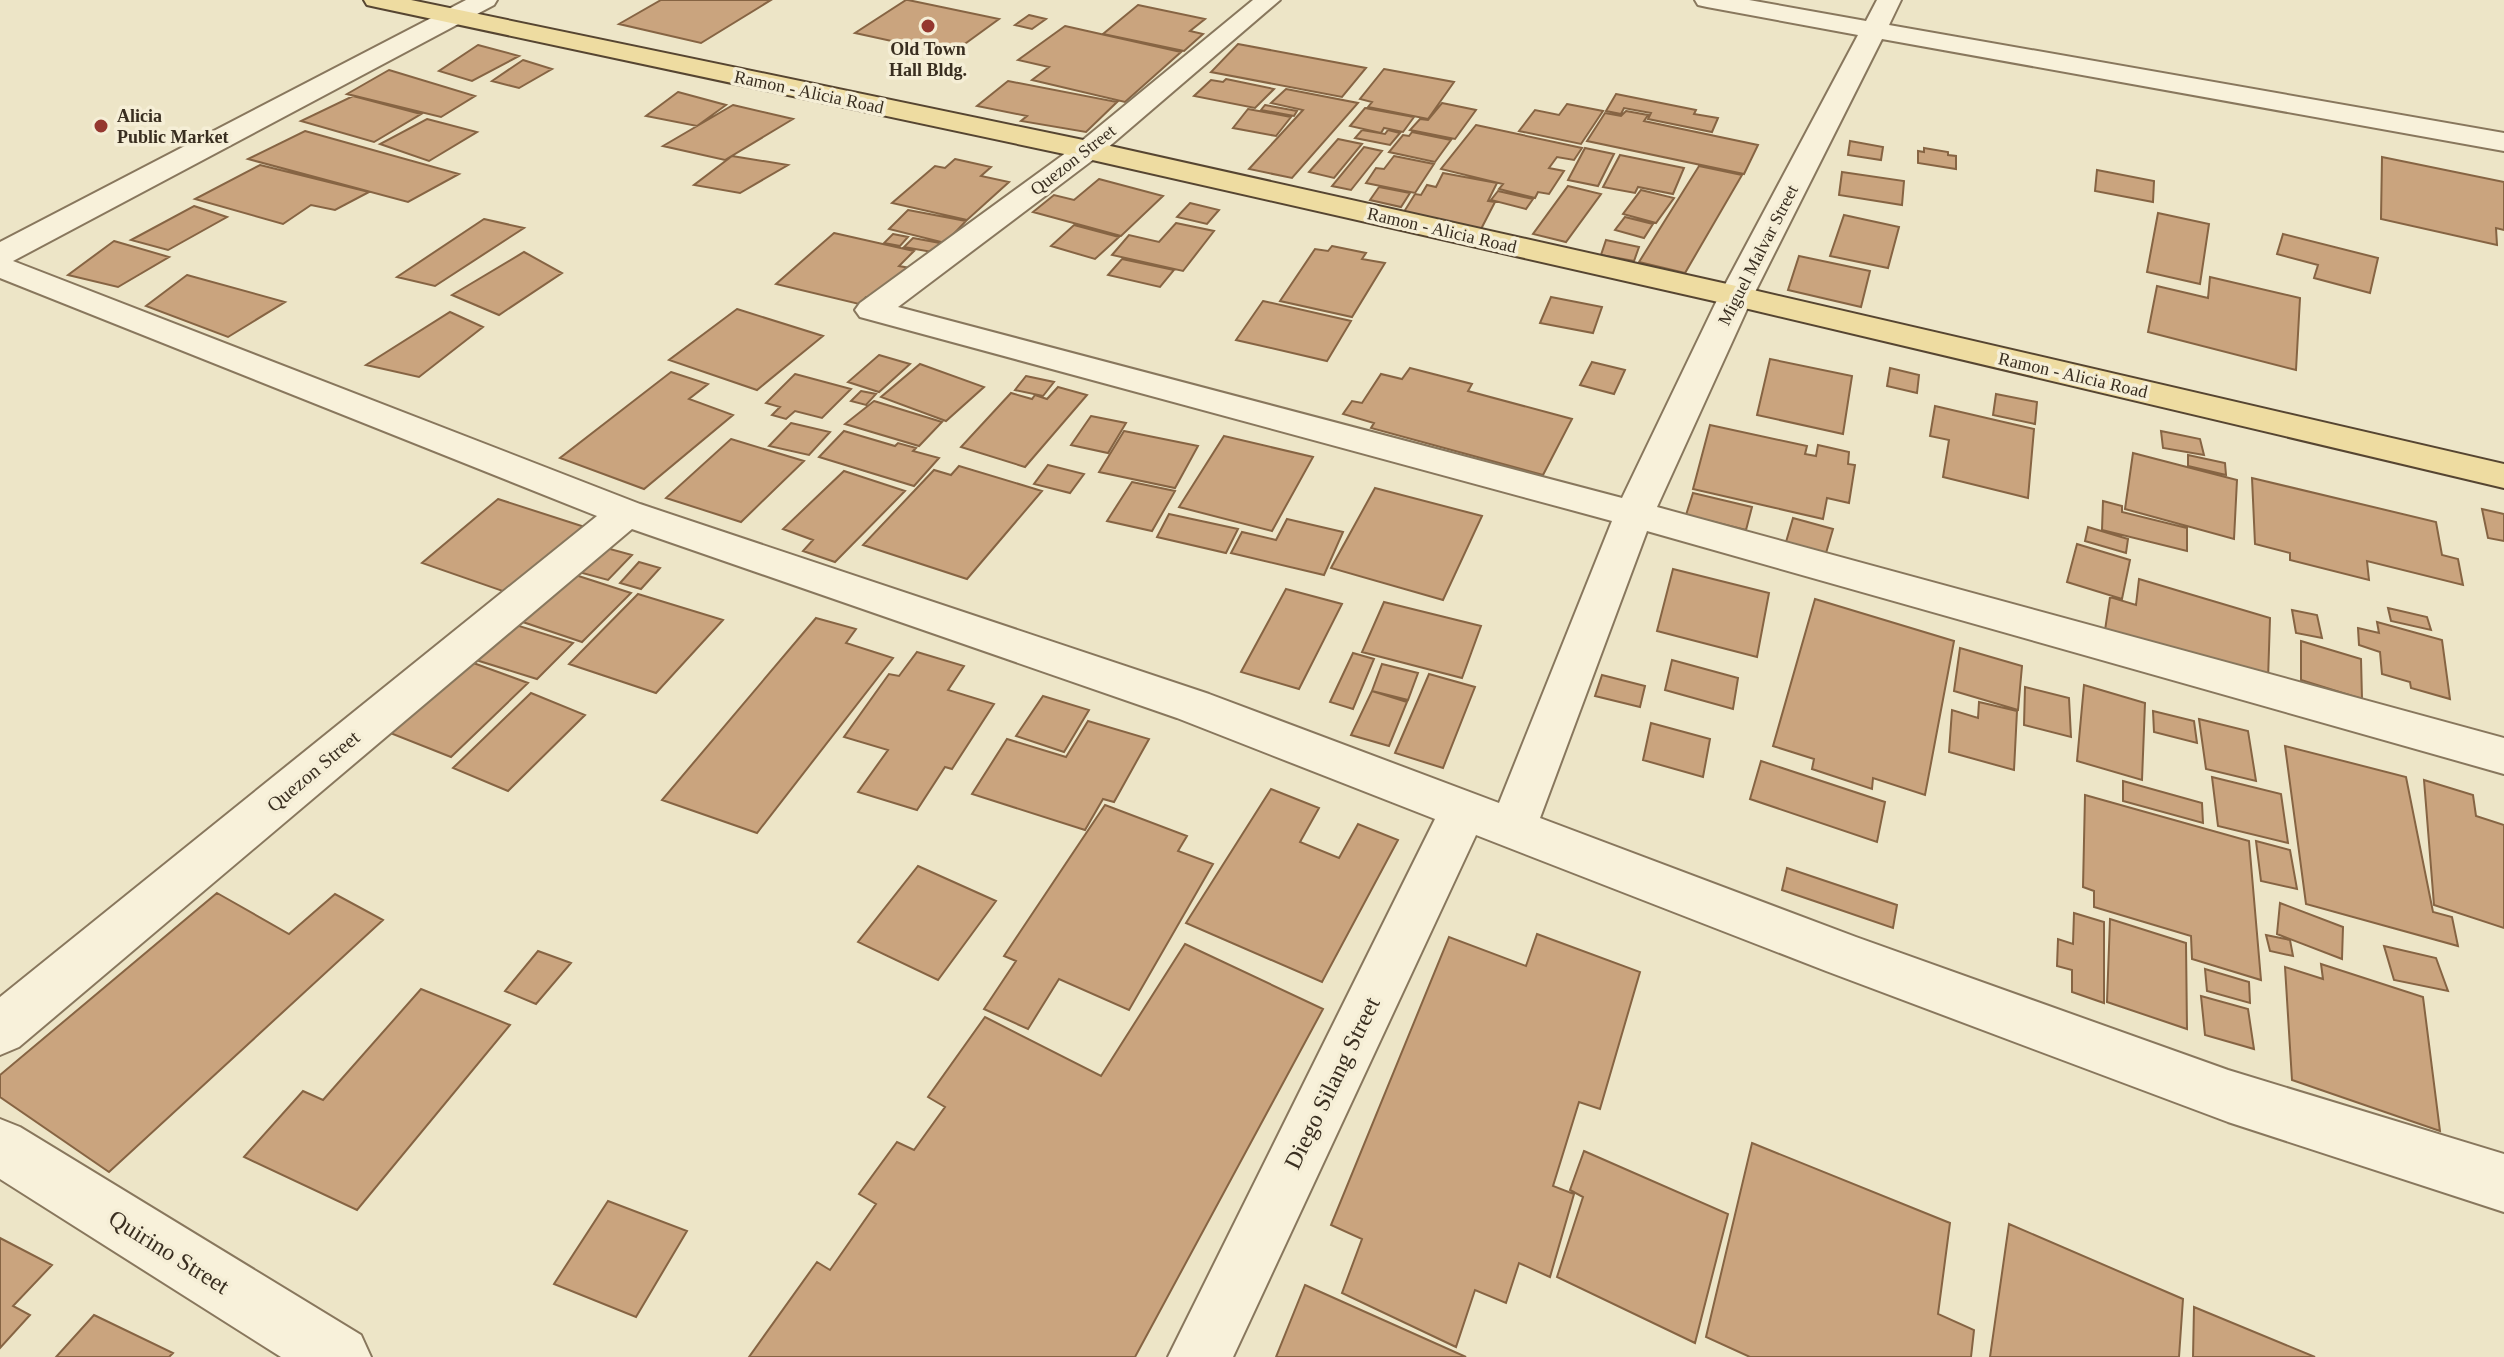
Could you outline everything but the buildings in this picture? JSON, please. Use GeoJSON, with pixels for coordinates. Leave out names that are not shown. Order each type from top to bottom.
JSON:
{"type":"FeatureCollection","features":[{"type":"Feature","properties":{"kind":"main road","name":"Ramon - Alicia Road"},"geometry":{"type":"LineString","coordinates":[[376,0],[1088,150],[1736,296],[2504,476]]}},
{"type":"Feature","properties":{"kind":"street"},"geometry":{"type":"LineString","coordinates":[[0,255],[485,0]]}},
{"type":"Feature","properties":{"kind":"street","name":"Quezon Street"},"geometry":{"type":"LineString","coordinates":[[1268,0],[1088,150],[872,310],[1634,514]]}},
{"type":"Feature","properties":{"kind":"street"},"geometry":{"type":"LineString","coordinates":[[1707,0],[2504,142]]}},
{"type":"Feature","properties":{"kind":"street","name":"Miguel Malvar Street"},"geometry":{"type":"LineString","coordinates":[[1634,514],[1736,296],[1889,0]]}},
{"type":"Feature","properties":{"kind":"street"},"geometry":{"type":"LineString","coordinates":[[0,267],[626,513],[1193,706],[1844,955],[2228,1096],[2504,1183]]}},
{"type":"Feature","properties":{"kind":"street","name":"Quezon Street"},"geometry":{"type":"LineString","coordinates":[[0,1030],[626,513]]}},
{"type":"Feature","properties":{"kind":"street"},"geometry":{"type":"LineString","coordinates":[[1634,514],[2504,756]]}},
{"type":"Feature","properties":{"kind":"street","name":"Diego Silang Street"},"geometry":{"type":"LineString","coordinates":[[1200,1357],[1488,818],[1634,514]]}},
{"type":"Feature","properties":{"kind":"street","name":"Quirino Street"},"geometry":{"type":"LineString","coordinates":[[0,1147],[339,1357]]}},
{"type":"Feature","properties":{"kind":"place","name":"Old Town Hall Bldg."},"geometry":{"type":"Point","coordinates":[928,26]}},
{"type":"Feature","properties":{"kind":"place","name":"Alicia Public Market"},"geometry":{"type":"Point","coordinates":[101,126]}}]}
